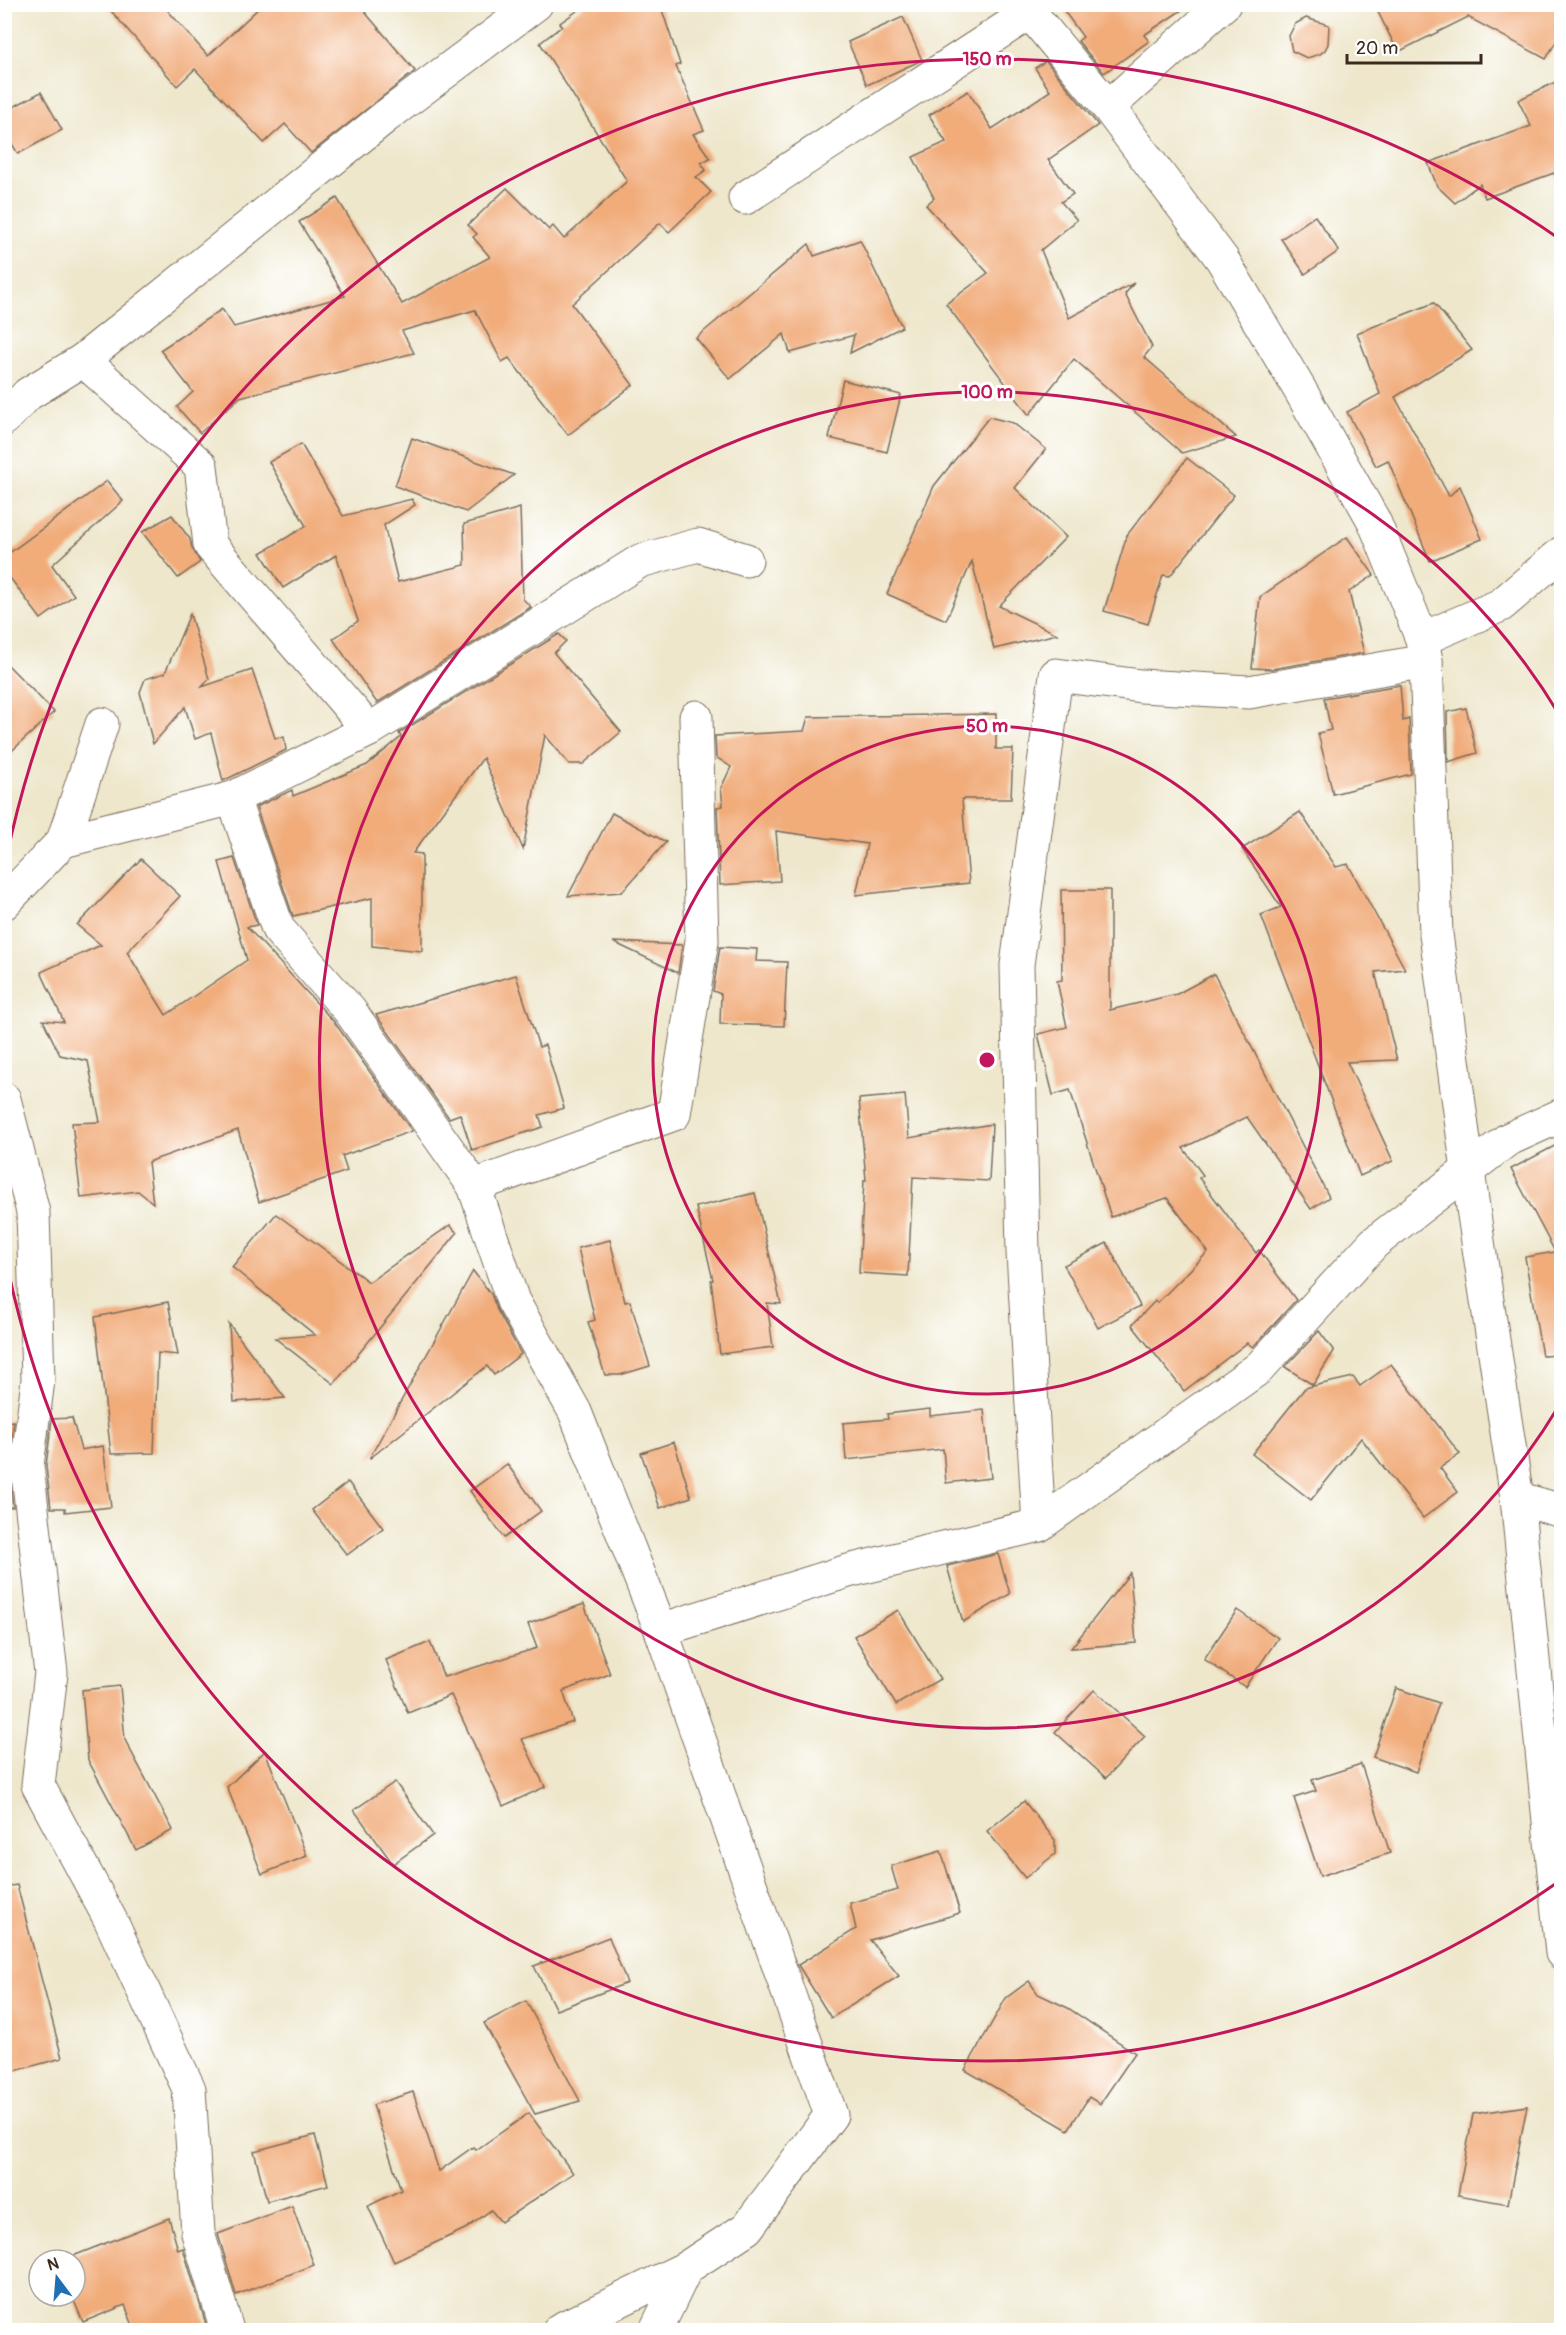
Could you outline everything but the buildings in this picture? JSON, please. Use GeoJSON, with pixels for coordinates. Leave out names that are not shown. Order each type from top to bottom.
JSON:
{"type":"FeatureCollection","features":[{"type":"Feature","properties":{"kind":"street"},"geometry":{"type":"LineString","coordinates":[[4,419],[28,394],[83,360],[385,117],[536,4]]}},
{"type":"Feature","properties":{"kind":"street"},"geometry":{"type":"LineString","coordinates":[[1108,107],[1224,4]]}},
{"type":"Feature","properties":{"kind":"street"},"geometry":{"type":"LineString","coordinates":[[745,198],[1026,8],[1108,107],[1222,259],[1374,521],[1424,650],[1436,934],[1468,1171],[1517,1498],[1556,1833],[1562,1953]]}},
{"type":"Feature","properties":{"kind":"street"},"geometry":{"type":"LineString","coordinates":[[83,360],[201,466],[210,545],[369,730]]}},
{"type":"Feature","properties":{"kind":"street"},"geometry":{"type":"LineString","coordinates":[[63,841],[233,798],[369,730],[640,561],[698,544],[746,560]]}},
{"type":"Feature","properties":{"kind":"street"},"geometry":{"type":"LineString","coordinates":[[1039,1525],[1023,1252],[1017,965],[1056,675],[1141,686],[1249,692],[1424,650],[1501,605],[1562,553]]}},
{"type":"Feature","properties":{"kind":"street"},"geometry":{"type":"LineString","coordinates":[[474,1186],[674,1114],[702,940],[696,717]]}},
{"type":"Feature","properties":{"kind":"street"},"geometry":{"type":"LineString","coordinates":[[4,903],[63,841],[102,724]]}},
{"type":"Feature","properties":{"kind":"street"},"geometry":{"type":"LineString","coordinates":[[233,798],[278,929],[350,1011],[474,1186],[513,1301],[575,1412],[661,1630],[831,2115],[747,2228],[687,2268],[559,2331]]}},
{"type":"Feature","properties":{"kind":"street"},"geometry":{"type":"LineString","coordinates":[[4,1099],[33,1212],[38,1380],[27,1466],[51,1673],[38,1785],[110,1919],[189,2089],[198,2233],[227,2331]]}},
{"type":"Feature","properties":{"kind":"street"},"geometry":{"type":"LineString","coordinates":[[661,1630],[848,1571],[1039,1525],[1259,1368],[1374,1243],[1507,1140],[1562,1115]]}},
{"type":"Feature","properties":{"kind":"street"},"geometry":{"type":"LineString","coordinates":[[1517,1498],[1562,1511]]}},
{"type":"Feature","properties":{"kind":"street"},"geometry":{"type":"LineString","coordinates":[[656,2331],[687,2268]]}}]}
